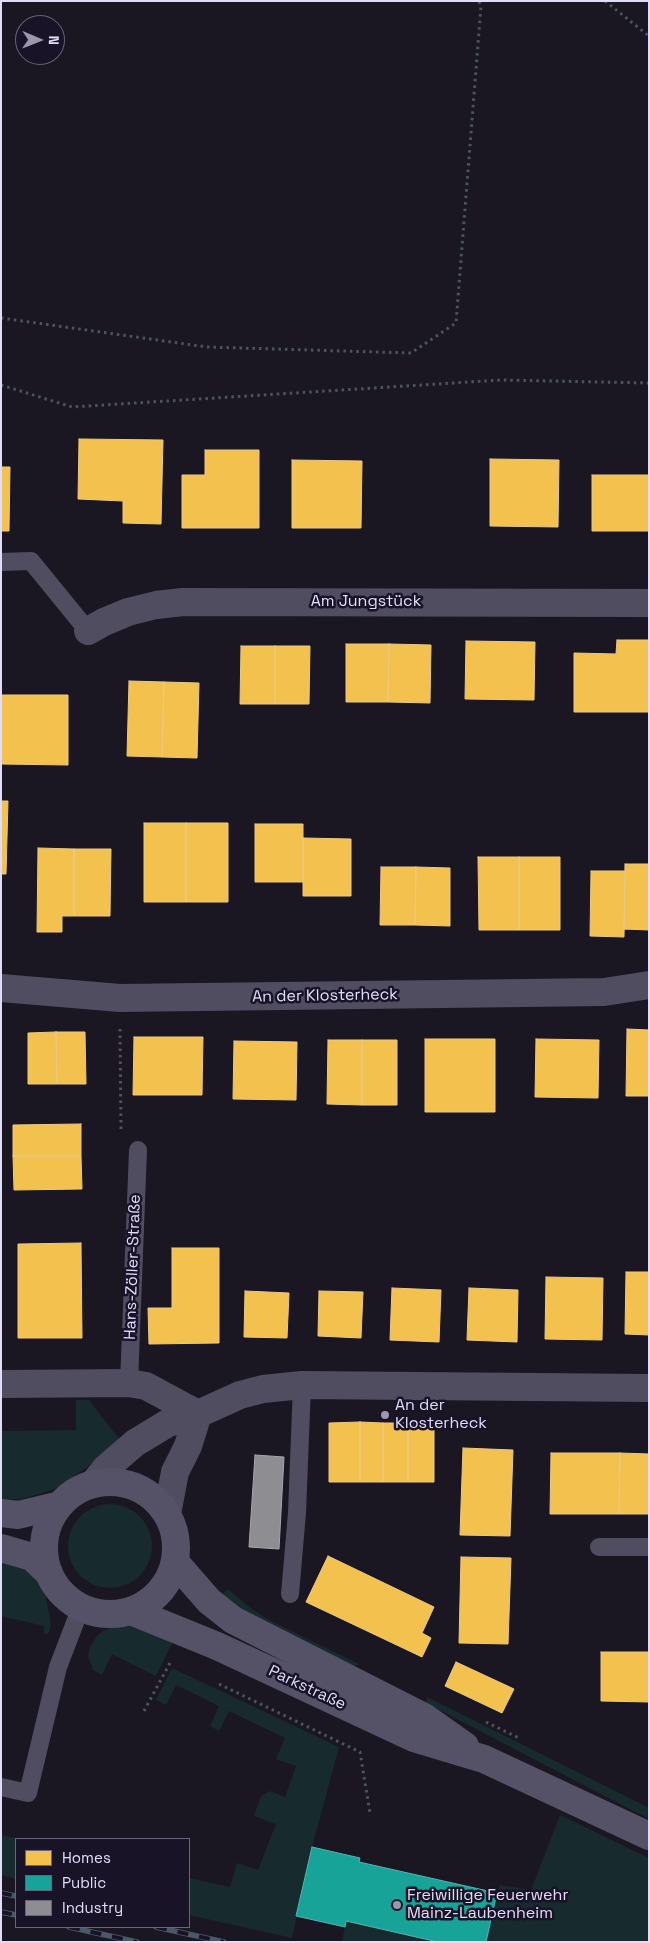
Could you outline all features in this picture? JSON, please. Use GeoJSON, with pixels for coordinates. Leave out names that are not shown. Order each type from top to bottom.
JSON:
{"type":"FeatureCollection","features":[{"type":"Feature","properties":{"kind":"main road"},"geometry":{"type":"LineString","coordinates":[[1,1548],[32,1558],[49,1573],[62,1593],[81,1607],[97,1613],[114,1614],[131,1611],[143,1605],[163,1587],[175,1562],[174,1529],[167,1514],[157,1501],[143,1491],[127,1484],[94,1483],[69,1495],[50,1520],[45,1537],[44,1555],[49,1573]]}},
{"type":"Feature","properties":{"kind":"main road"},"geometry":{"type":"LineString","coordinates":[[1,1513],[18,1514],[60,1505]]}},
{"type":"Feature","properties":{"kind":"main road","name":"Parkstraße"},"geometry":{"type":"LineString","coordinates":[[175,1562],[209,1602],[233,1620],[424,1717],[484,1759]]}},
{"type":"Feature","properties":{"kind":"main road","name":"Parkstraße"},"geometry":{"type":"LineString","coordinates":[[131,1611],[217,1646],[414,1738],[484,1759],[649,1836]]}},
{"type":"Feature","properties":{"kind":"street","name":"Am Jungstück"},"geometry":{"type":"LineString","coordinates":[[88,631],[128,612],[156,605],[183,602],[649,603]]}},
{"type":"Feature","properties":{"kind":"street","name":"An der Klosterheck"},"geometry":{"type":"LineString","coordinates":[[1,988],[120,998],[604,992],[649,985]]}},
{"type":"Feature","properties":{"kind":"street"},"geometry":{"type":"LineString","coordinates":[[1,1384],[129,1383],[146,1386],[198,1414]]}},
{"type":"Feature","properties":{"kind":"street"},"geometry":{"type":"LineString","coordinates":[[94,1483],[106,1468],[135,1442],[168,1423],[198,1414],[240,1395],[263,1389],[302,1385],[649,1388]]}},
{"type":"Feature","properties":{"kind":"street"},"geometry":{"type":"LineString","coordinates":[[167,1514],[175,1472],[188,1446],[198,1414]]}},
{"type":"Feature","properties":{"kind":"lane"},"geometry":{"type":"LineString","coordinates":[[1,562],[31,562],[88,631]]}},
{"type":"Feature","properties":{"kind":"lane","name":"Hans-Zöller-Straße"},"geometry":{"type":"LineString","coordinates":[[129,1383],[138,1150]]}},
{"type":"Feature","properties":{"kind":"lane"},"geometry":{"type":"LineString","coordinates":[[290,1594],[297,1513],[302,1385]]}},
{"type":"Feature","properties":{"kind":"lane"},"geometry":{"type":"LineString","coordinates":[[598,1546],[649,1547]]}},
{"type":"Feature","properties":{"kind":"lane"},"geometry":{"type":"LineString","coordinates":[[1,1787],[28,1793],[58,1667],[81,1607]]}},
{"type":"Feature","properties":{"kind":"path"},"geometry":{"type":"LineString","coordinates":[[1,318],[207,347],[411,353],[456,323],[481,6],[479,1]]}},
{"type":"Feature","properties":{"kind":"path"},"geometry":{"type":"LineString","coordinates":[[605,1],[649,36]]}},
{"type":"Feature","properties":{"kind":"path"},"geometry":{"type":"LineString","coordinates":[[1,385],[72,407],[501,380],[649,383]]}},
{"type":"Feature","properties":{"kind":"path"},"geometry":{"type":"LineString","coordinates":[[120,998],[120,1106]]}},
{"type":"Feature","properties":{"kind":"path"},"geometry":{"type":"LineString","coordinates":[[144,1711],[175,1654]]}},
{"type":"Feature","properties":{"kind":"path"},"geometry":{"type":"LineString","coordinates":[[216,1682],[360,1752],[370,1813]]}},
{"type":"Feature","properties":{"kind":"green space"},"geometry":{"type":"Polygon","coordinates":[[[76,1400],[89,1400],[120,1440],[86,1468],[55,1489],[22,1499],[1,1500],[1,1431],[76,1430],[76,1400]]]}},
{"type":"Feature","properties":{"kind":"green space"},"geometry":{"type":"Polygon","coordinates":[[[102,1504],[118,1504],[134,1511],[145,1522],[152,1538],[149,1562],[140,1576],[134,1581],[118,1588],[102,1588],[86,1581],[75,1570],[68,1554],[68,1538],[75,1522],[86,1511],[102,1504]]]}},
{"type":"Feature","properties":{"kind":"green space"},"geometry":{"type":"Polygon","coordinates":[[[1,1555],[33,1573],[45,1592],[51,1626],[48,1634],[44,1634],[44,1626],[1,1616],[1,1555]]]}},
{"type":"Feature","properties":{"kind":"green space"},"geometry":{"type":"Polygon","coordinates":[[[228,1589],[249,1607],[269,1620],[359,1664],[353,1667],[244,1612],[221,1595],[228,1589]]]}},
{"type":"Feature","properties":{"kind":"green space"},"geometry":{"type":"Polygon","coordinates":[[[129,1624],[175,1637],[156,1676],[112,1654],[102,1675],[93,1670],[88,1656],[90,1647],[97,1636],[117,1625],[129,1624]]]}},
{"type":"Feature","properties":{"kind":"green space"},"geometry":{"type":"Polygon","coordinates":[[[172,1668],[339,1747],[312,1847],[292,1938],[190,1915],[190,1878],[230,1887],[237,1863],[258,1870],[276,1824],[254,1816],[261,1796],[270,1791],[285,1797],[296,1766],[276,1759],[285,1738],[229,1711],[219,1731],[210,1726],[219,1706],[176,1685],[166,1705],[156,1700],[172,1668]]]}},
{"type":"Feature","properties":{"kind":"green space"},"geometry":{"type":"Polygon","coordinates":[[[427,1697],[649,1808],[649,1819],[426,1703],[427,1697]]]}},
{"type":"Feature","properties":{"kind":"green space"},"geometry":{"type":"Polygon","coordinates":[[[560,1815],[649,1858],[649,1942],[486,1942],[500,1885],[531,1890],[560,1815]]]}},
{"type":"Feature","properties":{"kind":"green space"},"geometry":{"type":"Polygon","coordinates":[[[1,1835],[15,1838],[15,1879],[1,1875],[1,1835]]]}},
{"type":"Feature","properties":{"kind":"green space"},"geometry":{"type":"Polygon","coordinates":[[[346,1921],[438,1942],[342,1942],[346,1921]]]}},
{"type":"Feature","properties":{"kind":"building: Homes"},"geometry":{"type":"Polygon","coordinates":[[[79,439],[163,440],[161,524],[123,523],[123,501],[78,499],[79,439]]]}},
{"type":"Feature","properties":{"kind":"building: Homes"},"geometry":{"type":"Polygon","coordinates":[[[205,450],[259,450],[259,528],[182,528],[182,475],[205,475],[205,450]]]}},
{"type":"Feature","properties":{"kind":"building: Homes"},"geometry":{"type":"Polygon","coordinates":[[[490,459],[559,460],[558,527],[490,526],[490,459]]]}},
{"type":"Feature","properties":{"kind":"building: Homes"},"geometry":{"type":"Polygon","coordinates":[[[292,460],[362,461],[361,528],[292,528],[292,460]]]}},
{"type":"Feature","properties":{"kind":"building: Homes"},"geometry":{"type":"Polygon","coordinates":[[[1,467],[10,467],[9,531],[1,531],[1,467]]]}},
{"type":"Feature","properties":{"kind":"building: Homes"},"geometry":{"type":"Polygon","coordinates":[[[592,475],[649,475],[649,531],[592,531],[592,475]]]}},
{"type":"Feature","properties":{"kind":"building: Homes"},"geometry":{"type":"Polygon","coordinates":[[[617,640],[649,640],[649,712],[574,712],[574,653],[616,654],[617,640]]]}},
{"type":"Feature","properties":{"kind":"building: Homes"},"geometry":{"type":"Polygon","coordinates":[[[466,641],[535,642],[534,700],[465,699],[466,641]]]}},
{"type":"Feature","properties":{"kind":"building: Homes"},"geometry":{"type":"Polygon","coordinates":[[[346,644],[389,644],[388,702],[346,702],[346,644]]]}},
{"type":"Feature","properties":{"kind":"building: Homes"},"geometry":{"type":"Polygon","coordinates":[[[389,644],[431,645],[430,703],[388,702],[389,644]]]}},
{"type":"Feature","properties":{"kind":"building: Homes"},"geometry":{"type":"Polygon","coordinates":[[[241,646],[275,646],[275,704],[240,704],[241,646]]]}},
{"type":"Feature","properties":{"kind":"building: Homes"},"geometry":{"type":"Polygon","coordinates":[[[275,646],[310,646],[309,704],[275,704],[275,646]]]}},
{"type":"Feature","properties":{"kind":"building: Homes"},"geometry":{"type":"Polygon","coordinates":[[[129,681],[164,682],[162,757],[127,756],[129,681]]]}},
{"type":"Feature","properties":{"kind":"building: Homes"},"geometry":{"type":"Polygon","coordinates":[[[164,682],[199,683],[197,758],[162,757],[164,682]]]}},
{"type":"Feature","properties":{"kind":"building: Homes"},"geometry":{"type":"Polygon","coordinates":[[[1,695],[68,695],[68,765],[1,764],[1,695]]]}},
{"type":"Feature","properties":{"kind":"building: Homes"},"geometry":{"type":"Polygon","coordinates":[[[1,801],[8,801],[6,874],[1,874],[1,801]]]}},
{"type":"Feature","properties":{"kind":"building: Homes"},"geometry":{"type":"Polygon","coordinates":[[[144,823],[186,823],[186,902],[144,902],[144,823]]]}},
{"type":"Feature","properties":{"kind":"building: Homes"},"geometry":{"type":"Polygon","coordinates":[[[186,823],[228,823],[228,902],[186,902],[186,823]]]}},
{"type":"Feature","properties":{"kind":"building: Homes"},"geometry":{"type":"Polygon","coordinates":[[[255,824],[303,824],[303,882],[255,882],[255,824]]]}},
{"type":"Feature","properties":{"kind":"building: Homes"},"geometry":{"type":"Polygon","coordinates":[[[303,838],[351,839],[351,896],[303,896],[303,838]]]}},
{"type":"Feature","properties":{"kind":"building: Homes"},"geometry":{"type":"Polygon","coordinates":[[[38,848],[74,849],[74,916],[62,916],[62,932],[37,932],[38,848]]]}},
{"type":"Feature","properties":{"kind":"building: Homes"},"geometry":{"type":"Polygon","coordinates":[[[74,849],[111,849],[110,916],[74,916],[74,849]]]}},
{"type":"Feature","properties":{"kind":"building: Homes"},"geometry":{"type":"Polygon","coordinates":[[[478,857],[519,857],[519,930],[479,930],[478,857]]]}},
{"type":"Feature","properties":{"kind":"building: Homes"},"geometry":{"type":"Polygon","coordinates":[[[519,857],[560,857],[560,930],[519,930],[519,857]]]}},
{"type":"Feature","properties":{"kind":"building: Homes"},"geometry":{"type":"Polygon","coordinates":[[[625,864],[649,864],[649,930],[624,929],[625,864]]]}},
{"type":"Feature","properties":{"kind":"building: Homes"},"geometry":{"type":"Polygon","coordinates":[[[381,867],[416,867],[415,925],[380,925],[381,867]]]}},
{"type":"Feature","properties":{"kind":"building: Homes"},"geometry":{"type":"Polygon","coordinates":[[[416,867],[450,868],[450,926],[415,925],[416,867]]]}},
{"type":"Feature","properties":{"kind":"building: Homes"},"geometry":{"type":"Polygon","coordinates":[[[591,871],[625,871],[624,937],[590,936],[591,871]]]}},
{"type":"Feature","properties":{"kind":"building: Homes"},"geometry":{"type":"Polygon","coordinates":[[[627,1029],[649,1030],[649,1096],[626,1096],[627,1029]]]}},
{"type":"Feature","properties":{"kind":"building: Homes"},"geometry":{"type":"Polygon","coordinates":[[[56,1032],[85,1032],[86,1084],[57,1084],[56,1032]]]}},
{"type":"Feature","properties":{"kind":"building: Homes"},"geometry":{"type":"Polygon","coordinates":[[[56,1032],[57,1084],[28,1084],[28,1033],[56,1032]]]}},
{"type":"Feature","properties":{"kind":"building: Homes"},"geometry":{"type":"Polygon","coordinates":[[[134,1037],[203,1037],[202,1095],[133,1095],[134,1037]]]}},
{"type":"Feature","properties":{"kind":"building: Homes"},"geometry":{"type":"Polygon","coordinates":[[[425,1039],[495,1039],[495,1112],[425,1112],[425,1039]]]}},
{"type":"Feature","properties":{"kind":"building: Homes"},"geometry":{"type":"Polygon","coordinates":[[[536,1039],[599,1040],[598,1098],[535,1097],[536,1039]]]}},
{"type":"Feature","properties":{"kind":"building: Homes"},"geometry":{"type":"Polygon","coordinates":[[[328,1040],[362,1040],[362,1105],[327,1104],[328,1040]]]}},
{"type":"Feature","properties":{"kind":"building: Homes"},"geometry":{"type":"Polygon","coordinates":[[[362,1040],[397,1040],[397,1105],[362,1105],[362,1040]]]}},
{"type":"Feature","properties":{"kind":"building: Homes"},"geometry":{"type":"Polygon","coordinates":[[[234,1041],[297,1042],[296,1100],[233,1099],[234,1041]]]}},
{"type":"Feature","properties":{"kind":"building: Homes"},"geometry":{"type":"Polygon","coordinates":[[[81,1124],[81,1156],[13,1156],[13,1125],[81,1124]]]}},
{"type":"Feature","properties":{"kind":"building: Homes"},"geometry":{"type":"Polygon","coordinates":[[[13,1156],[81,1156],[82,1189],[14,1190],[13,1156]]]}},
{"type":"Feature","properties":{"kind":"building: Homes"},"geometry":{"type":"Polygon","coordinates":[[[81,1243],[82,1338],[18,1338],[18,1244],[81,1243]]]}},
{"type":"Feature","properties":{"kind":"building: Homes"},"geometry":{"type":"Polygon","coordinates":[[[172,1248],[219,1248],[219,1343],[149,1344],[148,1308],[172,1308],[172,1248]]]}},
{"type":"Feature","properties":{"kind":"building: Homes"},"geometry":{"type":"Polygon","coordinates":[[[626,1272],[649,1272],[649,1335],[625,1334],[626,1272]]]}},
{"type":"Feature","properties":{"kind":"building: Homes"},"geometry":{"type":"Polygon","coordinates":[[[546,1277],[603,1278],[602,1340],[545,1339],[546,1277]]]}},
{"type":"Feature","properties":{"kind":"building: Homes"},"geometry":{"type":"Polygon","coordinates":[[[392,1288],[441,1290],[439,1342],[390,1340],[392,1288]]]}},
{"type":"Feature","properties":{"kind":"building: Homes"},"geometry":{"type":"Polygon","coordinates":[[[469,1288],[518,1290],[517,1342],[467,1340],[469,1288]]]}},
{"type":"Feature","properties":{"kind":"building: Homes"},"geometry":{"type":"Polygon","coordinates":[[[245,1291],[289,1293],[287,1338],[244,1337],[245,1291]]]}},
{"type":"Feature","properties":{"kind":"building: Homes"},"geometry":{"type":"Polygon","coordinates":[[[319,1291],[363,1292],[361,1338],[318,1336],[319,1291]]]}},
{"type":"Feature","properties":{"kind":"building: Homes"},"geometry":{"type":"Polygon","coordinates":[[[360,1422],[383,1423],[383,1482],[360,1482],[360,1422]]]}},
{"type":"Feature","properties":{"kind":"building: Homes"},"geometry":{"type":"Polygon","coordinates":[[[360,1422],[360,1482],[329,1482],[329,1423],[360,1422]]]}},
{"type":"Feature","properties":{"kind":"building: Homes"},"geometry":{"type":"Polygon","coordinates":[[[383,1423],[408,1423],[408,1482],[383,1482],[383,1423]]]}},
{"type":"Feature","properties":{"kind":"building: Homes"},"geometry":{"type":"Polygon","coordinates":[[[408,1423],[434,1423],[434,1482],[408,1482],[408,1423]]]}},
{"type":"Feature","properties":{"kind":"building: Homes"},"geometry":{"type":"Polygon","coordinates":[[[463,1448],[513,1450],[510,1536],[460,1535],[463,1448]]]}},
{"type":"Feature","properties":{"kind":"building: Homes"},"geometry":{"type":"Polygon","coordinates":[[[551,1453],[620,1453],[619,1514],[550,1514],[551,1453]]]}},
{"type":"Feature","properties":{"kind":"building: Homes"},"geometry":{"type":"Polygon","coordinates":[[[620,1453],[649,1454],[649,1514],[619,1514],[620,1453]]]}},
{"type":"Feature","properties":{"kind":"building: Homes"},"geometry":{"type":"Polygon","coordinates":[[[328,1556],[434,1607],[422,1633],[431,1638],[422,1657],[306,1602],[328,1556]]]}},
{"type":"Feature","properties":{"kind":"building: Homes"},"geometry":{"type":"Polygon","coordinates":[[[461,1557],[511,1558],[508,1644],[459,1643],[461,1557]]]}},
{"type":"Feature","properties":{"kind":"building: Homes"},"geometry":{"type":"Polygon","coordinates":[[[601,1652],[649,1652],[649,1702],[601,1701],[601,1652]]]}},
{"type":"Feature","properties":{"kind":"building: Homes"},"geometry":{"type":"Polygon","coordinates":[[[456,1662],[514,1689],[502,1713],[445,1686],[456,1662]]]}},
{"type":"Feature","properties":{"kind":"building: Public","name":"Freiwillige Feuerwehr Mainz-Laubenheim"},"geometry":{"type":"Polygon","coordinates":[[[312,1847],[360,1858],[359,1862],[497,1893],[486,1942],[438,1942],[346,1921],[345,1927],[296,1916],[312,1847]]]}},
{"type":"Feature","properties":{"kind":"building: Industry"},"geometry":{"type":"Polygon","coordinates":[[[255,1455],[284,1457],[279,1549],[249,1547],[255,1455]]]}},
{"type":"Feature","properties":{"kind":"railway"},"geometry":{"type":"LineString","coordinates":[[1,1893],[15,1896]]}},
{"type":"Feature","properties":{"kind":"railway"},"geometry":{"type":"LineString","coordinates":[[1,1912],[15,1915]]}},
{"type":"Feature","properties":{"kind":"railway"},"geometry":{"type":"LineString","coordinates":[[74,1928],[137,1942]]}},
{"type":"Feature","properties":{"kind":"railway"},"geometry":{"type":"LineString","coordinates":[[161,1928],[224,1942]]}},
{"type":"Feature","properties":{"kind":"place","name":"An der Klosterheck"},"geometry":{"type":"Point","coordinates":[385,1415]}},
{"type":"Feature","properties":{"kind":"place","name":"Freiwillige Feuerwehr Mainz-Laubenheim"},"geometry":{"type":"Point","coordinates":[397,1905]}}]}
